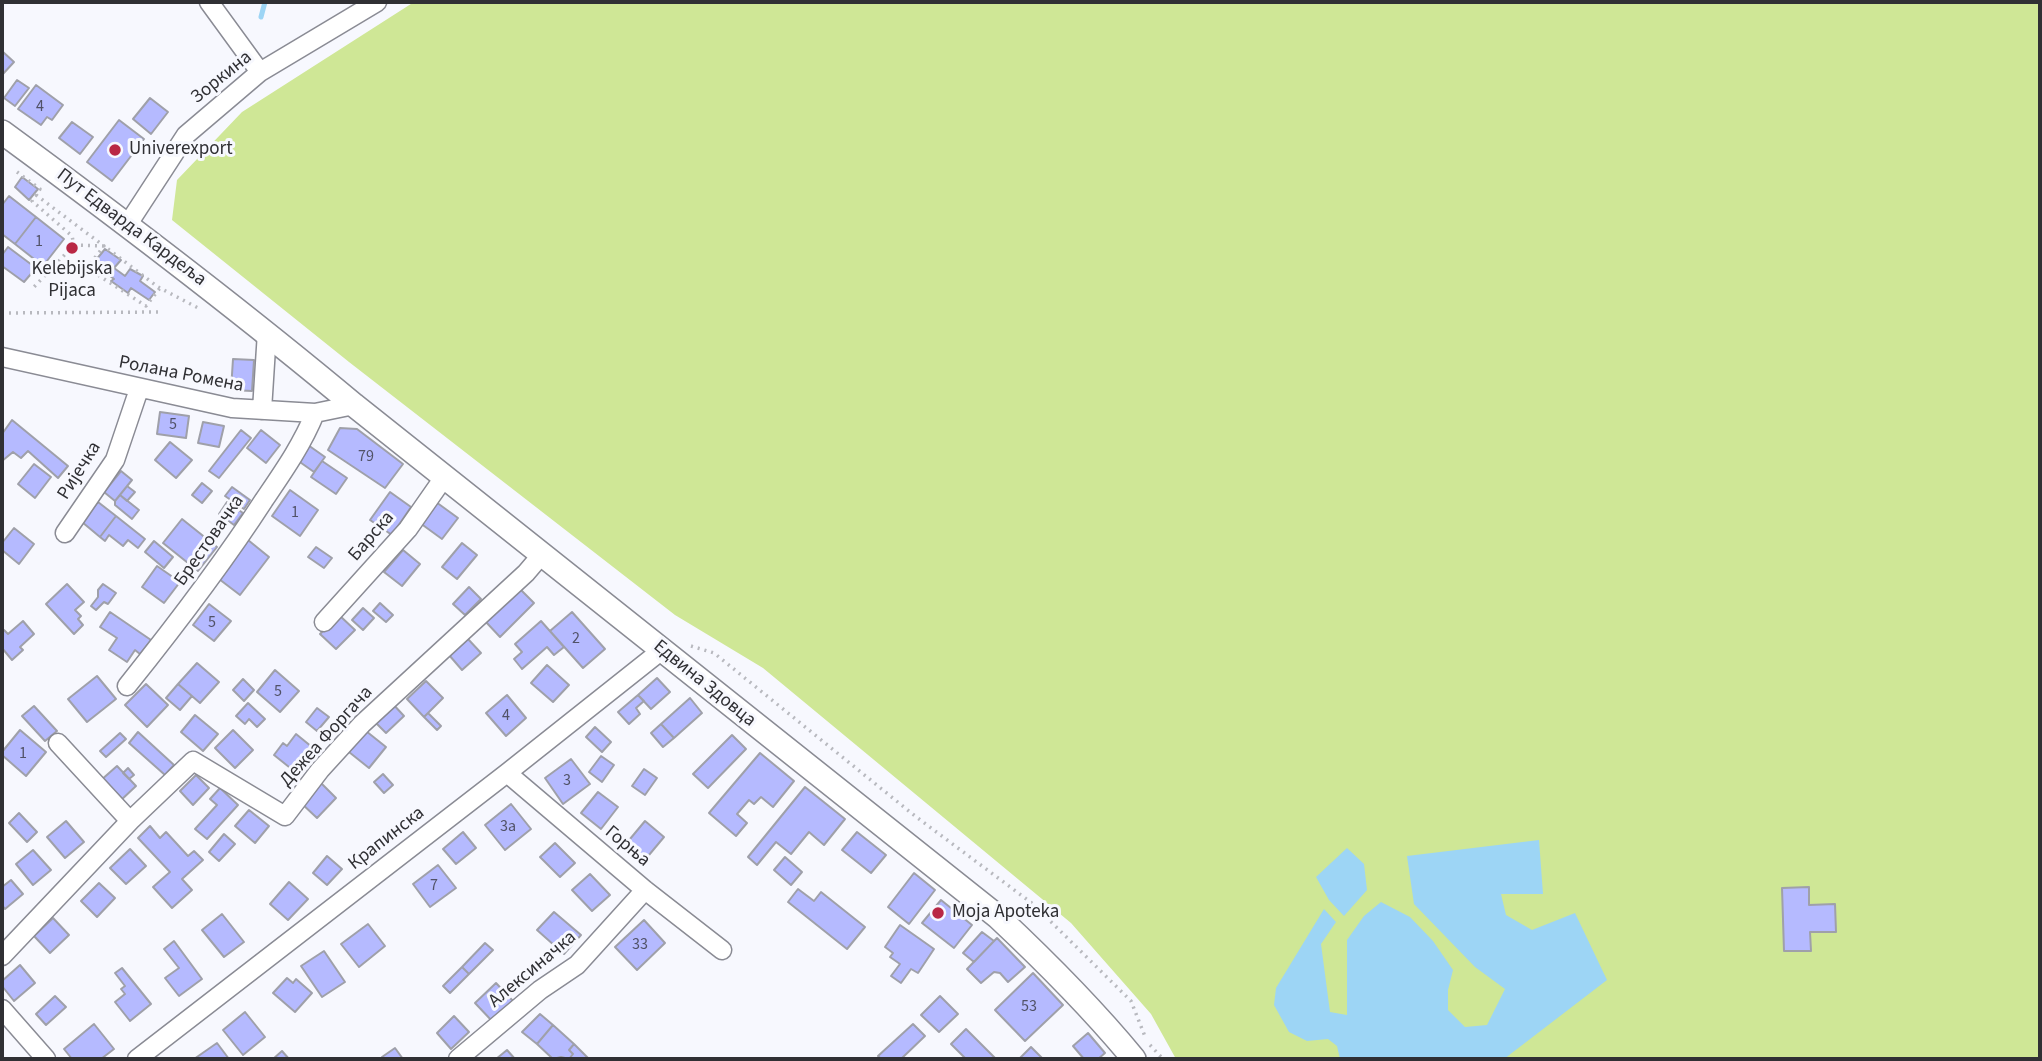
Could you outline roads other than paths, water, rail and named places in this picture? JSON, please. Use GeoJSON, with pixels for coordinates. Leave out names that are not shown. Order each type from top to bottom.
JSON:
{"type":"FeatureCollection","features":[{"type":"Feature","properties":{"kind":"main road","name":"Пут Едварда Кардеља"},"geometry":{"type":"LineString","coordinates":[[2,132],[128,224],[263,329]]}},
{"type":"Feature","properties":{"kind":"main road","name":"Едвина Здовца"},"geometry":{"type":"LineString","coordinates":[[263,329],[354,405],[998,917],[1049,964],[1102,1020],[1127,1057]]}},
{"type":"Feature","properties":{"kind":"street"},"geometry":{"type":"LineString","coordinates":[[209,2],[260,72]]}},
{"type":"Feature","properties":{"kind":"street","name":"Зоркина"},"geometry":{"type":"LineString","coordinates":[[128,224],[186,135],[260,72],[377,2]]}},
{"type":"Feature","properties":{"kind":"street"},"geometry":{"type":"LineString","coordinates":[[262,410],[263,329]]}},
{"type":"Feature","properties":{"kind":"street","name":"Ролана Ромена"},"geometry":{"type":"LineString","coordinates":[[2,357],[232,408],[314,413],[354,405]]}},
{"type":"Feature","properties":{"kind":"street","name":"Ријечка"},"geometry":{"type":"LineString","coordinates":[[65,533],[115,460],[139,389]]}},
{"type":"Feature","properties":{"kind":"street","name":"Брестовачка"},"geometry":{"type":"LineString","coordinates":[[127,686],[177,624],[249,522],[304,439],[314,413]]}},
{"type":"Feature","properties":{"kind":"street","name":"Барска"},"geometry":{"type":"LineString","coordinates":[[324,622],[408,529],[445,476]]}},
{"type":"Feature","properties":{"kind":"street","name":"Дежеа Форгача"},"geometry":{"type":"LineString","coordinates":[[2,956],[130,821],[193,761],[285,817],[320,770],[362,723],[526,573],[542,553]]}},
{"type":"Feature","properties":{"kind":"street","name":"Крапинска"},"geometry":{"type":"LineString","coordinates":[[137,1059],[662,650]]}},
{"type":"Feature","properties":{"kind":"street"},"geometry":{"type":"LineString","coordinates":[[58,743],[130,821]]}},
{"type":"Feature","properties":{"kind":"street","name":"Горња"},"geometry":{"type":"LineString","coordinates":[[507,773],[645,890],[722,950]]}},
{"type":"Feature","properties":{"kind":"street","name":"Алексиначка"},"geometry":{"type":"LineString","coordinates":[[471,1055],[540,990],[577,965],[645,890]]}},
{"type":"Feature","properties":{"kind":"street"},"geometry":{"type":"LineString","coordinates":[[2,1009],[46,1059]]}},
{"type":"Feature","properties":{"kind":"water"},"geometry":{"type":"Polygon","coordinates":[[[1539,840],[1543,894],[1501,894],[1506,915],[1532,930],[1575,913],[1607,980],[1504,1059],[1340,1059],[1337,1046],[1328,1039],[1307,1041],[1289,1032],[1274,1005],[1276,988],[1324,909],[1336,922],[1321,944],[1330,1012],[1347,1015],[1347,940],[1364,916],[1381,902],[1410,917],[1433,941],[1453,970],[1448,990],[1448,1010],[1465,1027],[1487,1025],[1505,989],[1475,967],[1414,904],[1407,856],[1539,840]]]}},
{"type":"Feature","properties":{"kind":"water"},"geometry":{"type":"Polygon","coordinates":[[[1347,848],[1364,864],[1367,890],[1344,916],[1329,900],[1316,877],[1347,848]]]}},
{"type":"Feature","properties":{"kind":"waterway"},"geometry":{"type":"LineString","coordinates":[[261,17],[265,2]]}},
{"type":"Feature","properties":{"kind":"place","name":"Univerexport"},"geometry":{"type":"Point","coordinates":[115,150]}},
{"type":"Feature","properties":{"kind":"place","name":"Kelebijska Pijaca"},"geometry":{"type":"Point","coordinates":[72,248]}},
{"type":"Feature","properties":{"kind":"place","name":"Moja Apoteka"},"geometry":{"type":"Point","coordinates":[938,913]}}]}
